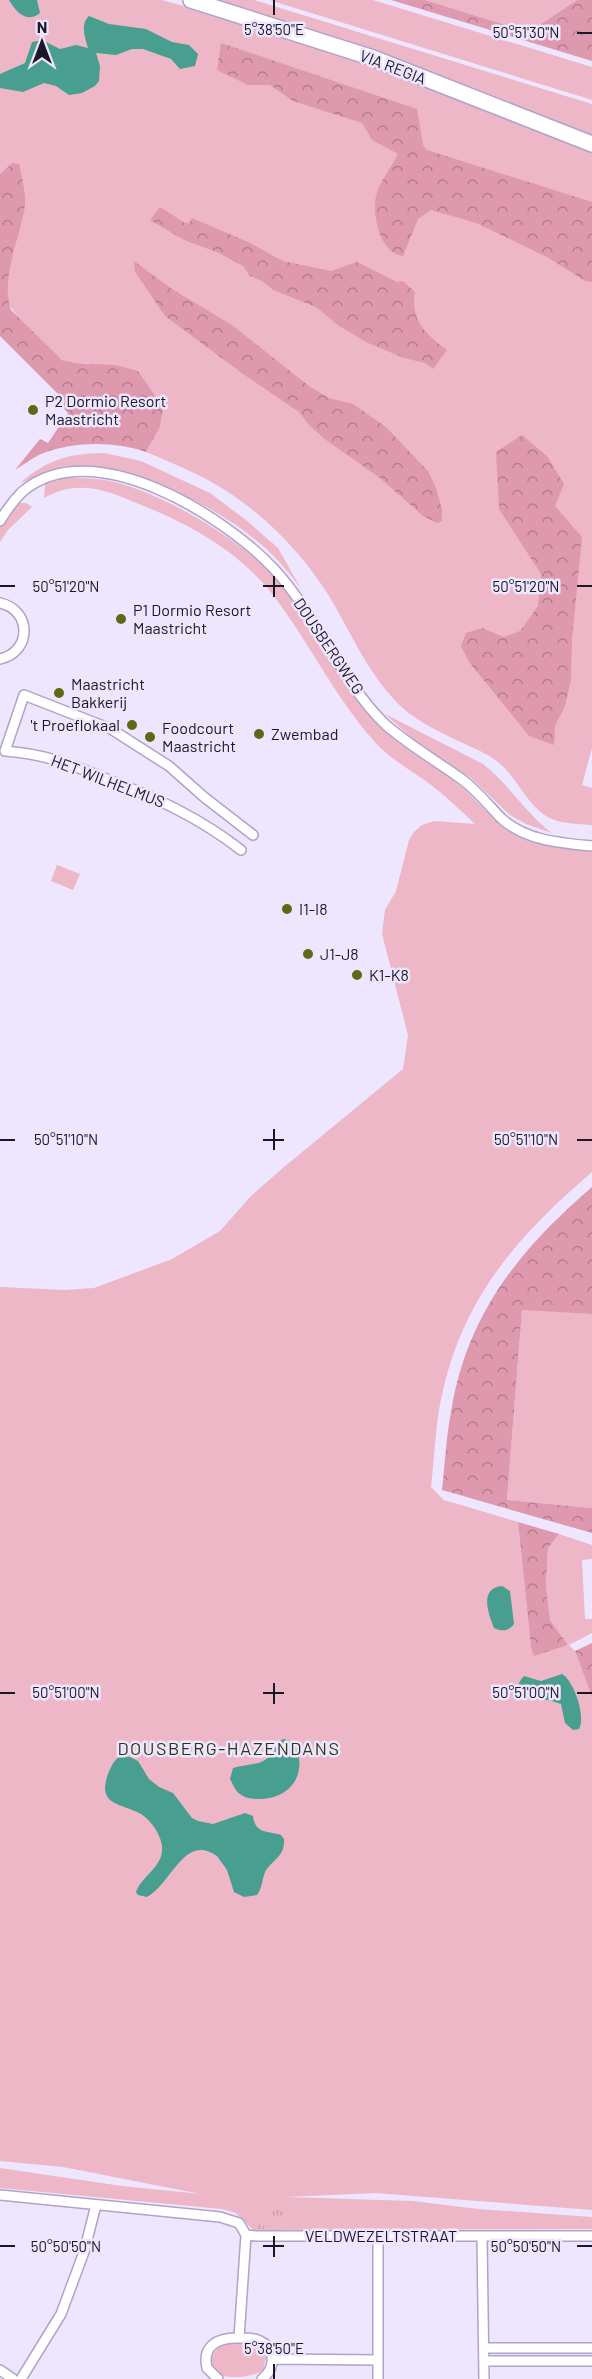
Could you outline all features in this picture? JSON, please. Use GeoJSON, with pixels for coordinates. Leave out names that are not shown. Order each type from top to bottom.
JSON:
{"type":"FeatureCollection","features":[{"type":"Feature","properties":{"kind":"main road","name":"VIA REGIA"},"geometry":{"type":"LineString","coordinates":[[190,0],[373,58],[592,144]]}},
{"type":"Feature","properties":{"kind":"street","name":"DOUSBERGWEG"},"geometry":{"type":"LineString","coordinates":[[0,521],[22,493],[29,488],[56,475],[74,472],[93,472],[123,478],[154,488],[192,506],[241,539],[275,570],[313,620],[371,708],[406,741],[462,779],[502,818],[521,831],[551,841],[592,846]]}},
{"type":"Feature","properties":{"kind":"street"},"geometry":{"type":"LineString","coordinates":[[0,603],[10,606],[19,613],[25,628],[18,650],[0,659]]}},
{"type":"Feature","properties":{"kind":"street","name":"HET WILHELMUS"},"geometry":{"type":"LineString","coordinates":[[241,850],[186,813],[148,795],[52,758],[5,751],[24,695],[111,729],[169,766],[204,797],[253,834]]}},
{"type":"Feature","properties":{"kind":"street"},"geometry":{"type":"LineString","coordinates":[[0,2195],[220,2217],[239,2223],[246,2235],[239,2338]]}},
{"type":"Feature","properties":{"kind":"street"},"geometry":{"type":"LineString","coordinates":[[21,2379],[61,2314],[84,2252],[96,2205]]}},
{"type":"Feature","properties":{"kind":"street","name":"VELDWEZELTSTRAAT"},"geometry":{"type":"LineString","coordinates":[[246,2235],[592,2236]]}},
{"type":"Feature","properties":{"kind":"street"},"geometry":{"type":"LineString","coordinates":[[378,2236],[378,2379]]}},
{"type":"Feature","properties":{"kind":"street"},"geometry":{"type":"LineString","coordinates":[[482,2237],[484,2379]]}},
{"type":"Feature","properties":{"kind":"street"},"geometry":{"type":"LineString","coordinates":[[218,2379],[207,2368],[207,2352],[214,2342],[221,2339],[239,2338],[256,2339],[268,2347],[273,2359],[272,2367],[262,2379]]}},
{"type":"Feature","properties":{"kind":"street"},"geometry":{"type":"LineString","coordinates":[[484,2348],[592,2348]]}},
{"type":"Feature","properties":{"kind":"street"},"geometry":{"type":"LineString","coordinates":[[273,2359],[378,2360]]}},
{"type":"Feature","properties":{"kind":"street"},"geometry":{"type":"LineString","coordinates":[[484,2361],[592,2361]]}},
{"type":"Feature","properties":{"kind":"street"},"geometry":{"type":"LineString","coordinates":[[0,2370],[13,2379]]}},
{"type":"Feature","properties":{"kind":"green space"},"geometry":{"type":"Polygon","coordinates":[[[0,0],[162,0],[265,29],[411,79],[592,151],[592,748],[582,785],[592,788],[592,825],[561,822],[544,814],[530,801],[506,769],[495,760],[426,725],[399,704],[373,673],[317,577],[287,542],[253,510],[216,484],[146,452],[160,427],[89,363],[68,362],[56,355],[10,306],[5,296],[5,283],[25,205],[12,163],[0,174],[0,0]]]}},
{"type":"Feature","properties":{"kind":"green space"},"geometry":{"type":"Polygon","coordinates":[[[213,0],[254,0],[592,104],[592,139],[213,0]]]}},
{"type":"Feature","properties":{"kind":"green space"},"geometry":{"type":"Polygon","coordinates":[[[269,0],[373,0],[592,67],[592,100],[269,0]]]}},
{"type":"Feature","properties":{"kind":"green space"},"geometry":{"type":"Polygon","coordinates":[[[391,0],[425,0],[529,32],[577,0],[592,0],[592,61],[391,0]]]}},
{"type":"Feature","properties":{"kind":"green space"},"geometry":{"type":"Polygon","coordinates":[[[425,0],[577,0],[529,32],[425,0]]]}},
{"type":"Feature","properties":{"kind":"green space"},"geometry":{"type":"Polygon","coordinates":[[[221,43],[417,109],[423,145],[427,150],[592,202],[592,282],[585,281],[547,257],[476,223],[431,210],[418,219],[403,256],[395,253],[383,241],[379,232],[375,204],[380,185],[398,154],[372,140],[362,123],[293,101],[270,85],[248,85],[217,70],[221,43]]]}},
{"type":"Feature","properties":{"kind":"green space"},"geometry":{"type":"Polygon","coordinates":[[[12,163],[19,164],[24,185],[25,206],[9,272],[8,298],[11,310],[62,360],[116,365],[138,371],[163,407],[160,427],[146,452],[107,444],[78,445],[51,450],[15,470],[40,439],[48,443],[68,413],[62,406],[65,401],[0,336],[0,174],[12,163]]]}},
{"type":"Feature","properties":{"kind":"green space"},"geometry":{"type":"Polygon","coordinates":[[[160,207],[185,223],[189,223],[192,218],[248,242],[283,261],[331,271],[357,262],[397,282],[403,281],[415,292],[415,311],[421,325],[447,350],[433,369],[425,363],[404,358],[368,343],[339,326],[316,307],[273,290],[262,281],[250,276],[243,266],[219,253],[184,240],[150,220],[160,207]]]}},
{"type":"Feature","properties":{"kind":"green space"},"geometry":{"type":"Polygon","coordinates":[[[134,261],[172,289],[232,325],[309,386],[329,398],[353,404],[386,427],[428,471],[442,509],[442,521],[437,523],[423,516],[380,478],[326,440],[309,425],[299,412],[165,316],[135,272],[134,261]]]}},
{"type":"Feature","properties":{"kind":"green space"},"geometry":{"type":"Polygon","coordinates":[[[522,435],[547,456],[564,484],[555,506],[582,537],[572,640],[571,680],[565,706],[555,726],[554,745],[529,736],[469,662],[461,646],[466,633],[482,628],[504,637],[520,631],[538,606],[541,574],[499,509],[496,452],[522,435]]]}},
{"type":"Feature","properties":{"kind":"green space"},"geometry":{"type":"Polygon","coordinates":[[[104,453],[141,461],[210,493],[278,548],[301,589],[285,568],[246,533],[201,504],[177,493],[127,476],[80,468],[53,472],[20,483],[40,468],[59,459],[104,453]]]}},
{"type":"Feature","properties":{"kind":"green space"},"geometry":{"type":"Polygon","coordinates":[[[64,478],[100,479],[126,485],[176,506],[225,536],[267,569],[282,586],[359,702],[392,738],[451,778],[493,818],[508,829],[542,843],[592,850],[592,1172],[537,1223],[514,1249],[493,1276],[475,1306],[460,1337],[448,1372],[436,1429],[431,1487],[444,1500],[518,1522],[531,1648],[535,1655],[568,1645],[550,1620],[546,1586],[548,1548],[559,1534],[592,1545],[592,1559],[582,1560],[585,1619],[592,1619],[592,1633],[569,1645],[575,1651],[592,1697],[592,2210],[375,2193],[286,2197],[413,2201],[478,2209],[592,2217],[592,2229],[253,2230],[236,2213],[222,2209],[0,2188],[0,2168],[122,2186],[201,2194],[63,2167],[0,2161],[0,1287],[65,1290],[94,1288],[172,1259],[220,1231],[251,1196],[403,1069],[408,1035],[382,934],[385,910],[396,891],[409,840],[414,832],[422,825],[434,821],[475,824],[440,792],[380,748],[346,706],[273,595],[245,565],[212,540],[176,520],[115,494],[80,488],[57,492],[44,498],[45,484],[64,478]]]}},
{"type":"Feature","properties":{"kind":"green space"},"geometry":{"type":"Polygon","coordinates":[[[19,503],[26,503],[32,507],[8,530],[0,542],[0,527],[19,503]]]}},
{"type":"Feature","properties":{"kind":"green space"},"geometry":{"type":"Polygon","coordinates":[[[385,714],[483,764],[552,833],[526,824],[510,815],[471,778],[421,746],[385,714]]]}},
{"type":"Feature","properties":{"kind":"green space"},"geometry":{"type":"Polygon","coordinates":[[[57,865],[80,874],[73,890],[51,881],[57,865]]]}},
{"type":"Feature","properties":{"kind":"green space"},"geometry":{"type":"Polygon","coordinates":[[[592,1187],[592,1314],[522,1310],[507,1500],[592,1508],[592,1533],[442,1490],[449,1422],[459,1377],[483,1314],[500,1286],[541,1235],[592,1187]]]}},
{"type":"Feature","properties":{"kind":"green space"},"geometry":{"type":"Polygon","coordinates":[[[522,1309],[592,1314],[592,1508],[507,1500],[522,1309]]]}},
{"type":"Feature","properties":{"kind":"green space"},"geometry":{"type":"Polygon","coordinates":[[[518,1522],[559,1534],[548,1548],[546,1586],[550,1620],[568,1645],[534,1656],[531,1648],[518,1522]]]}},
{"type":"Feature","properties":{"kind":"green space"},"geometry":{"type":"Polygon","coordinates":[[[592,1643],[592,1697],[575,1651],[592,1643]]]}},
{"type":"Feature","properties":{"kind":"green space"},"geometry":{"type":"Polygon","coordinates":[[[254,2207],[268,2207],[282,2211],[282,2229],[259,2229],[254,2225],[254,2207]]]}},
{"type":"Feature","properties":{"kind":"green space"},"geometry":{"type":"Polygon","coordinates":[[[243,2343],[259,2348],[266,2358],[263,2370],[242,2377],[220,2375],[213,2367],[212,2358],[216,2350],[224,2344],[243,2343]]]}},
{"type":"Feature","properties":{"kind":"shaded area"},"geometry":{"type":"Polygon","coordinates":[[[9,0],[37,0],[40,13],[26,17],[15,9],[9,0]]]}},
{"type":"Feature","properties":{"kind":"shaded area"},"geometry":{"type":"Polygon","coordinates":[[[89,16],[109,24],[146,29],[172,42],[189,45],[198,54],[195,66],[180,69],[171,59],[143,49],[132,49],[116,55],[96,53],[100,66],[99,81],[82,93],[69,95],[56,86],[44,83],[23,92],[0,88],[0,74],[25,63],[32,42],[42,40],[60,49],[76,45],[88,48],[84,27],[89,16]]]}},
{"type":"Feature","properties":{"kind":"shaded area"},"geometry":{"type":"Polygon","coordinates":[[[502,1586],[510,1591],[514,1624],[503,1630],[494,1628],[487,1602],[490,1591],[502,1586]]]}},
{"type":"Feature","properties":{"kind":"shaded area"},"geometry":{"type":"Polygon","coordinates":[[[562,1674],[571,1684],[578,1699],[581,1716],[579,1729],[573,1730],[565,1723],[561,1704],[549,1700],[521,1698],[518,1689],[524,1676],[541,1681],[562,1674]]]}},
{"type":"Feature","properties":{"kind":"shaded area"},"geometry":{"type":"Polygon","coordinates":[[[284,1739],[294,1743],[298,1753],[298,1772],[290,1788],[273,1797],[262,1799],[247,1798],[238,1793],[230,1779],[233,1768],[265,1760],[279,1741],[284,1739]]]}},
{"type":"Feature","properties":{"kind":"shaded area"},"geometry":{"type":"Polygon","coordinates":[[[121,1756],[138,1761],[149,1779],[159,1787],[173,1793],[192,1818],[198,1821],[213,1824],[245,1813],[253,1816],[259,1829],[281,1835],[284,1839],[283,1850],[265,1872],[257,1895],[244,1897],[234,1892],[227,1870],[217,1856],[206,1851],[196,1851],[179,1862],[156,1890],[147,1897],[138,1895],[136,1892],[139,1886],[160,1860],[162,1846],[157,1832],[147,1819],[112,1801],[105,1792],[108,1774],[115,1761],[121,1756]]]}},
{"type":"Feature","properties":{"kind":"place","name":"P2 Dormio Resort Maastricht"},"geometry":{"type":"Point","coordinates":[33,410]}},
{"type":"Feature","properties":{"kind":"place","name":"P1 Dormio Resort Maastricht"},"geometry":{"type":"Point","coordinates":[121,619]}},
{"type":"Feature","properties":{"kind":"place","name":"Maastricht Bakkerij"},"geometry":{"type":"Point","coordinates":[59,693]}},
{"type":"Feature","properties":{"kind":"place","name":"'t Proeflokaal"},"geometry":{"type":"Point","coordinates":[132,725]}},
{"type":"Feature","properties":{"kind":"place","name":"Zwembad"},"geometry":{"type":"Point","coordinates":[259,734]}},
{"type":"Feature","properties":{"kind":"place","name":"Foodcourt Maastricht"},"geometry":{"type":"Point","coordinates":[150,737]}},
{"type":"Feature","properties":{"kind":"place","name":"I1-I8"},"geometry":{"type":"Point","coordinates":[287,909]}},
{"type":"Feature","properties":{"kind":"place","name":"J1-J8"},"geometry":{"type":"Point","coordinates":[308,954]}},
{"type":"Feature","properties":{"kind":"place","name":"K1-K8"},"geometry":{"type":"Point","coordinates":[357,975]}},
{"type":"Feature","properties":{"kind":"district","name":"DOUSBERG-HAZENDANS"},"geometry":{"type":"Point","coordinates":[229,1749]}}]}
